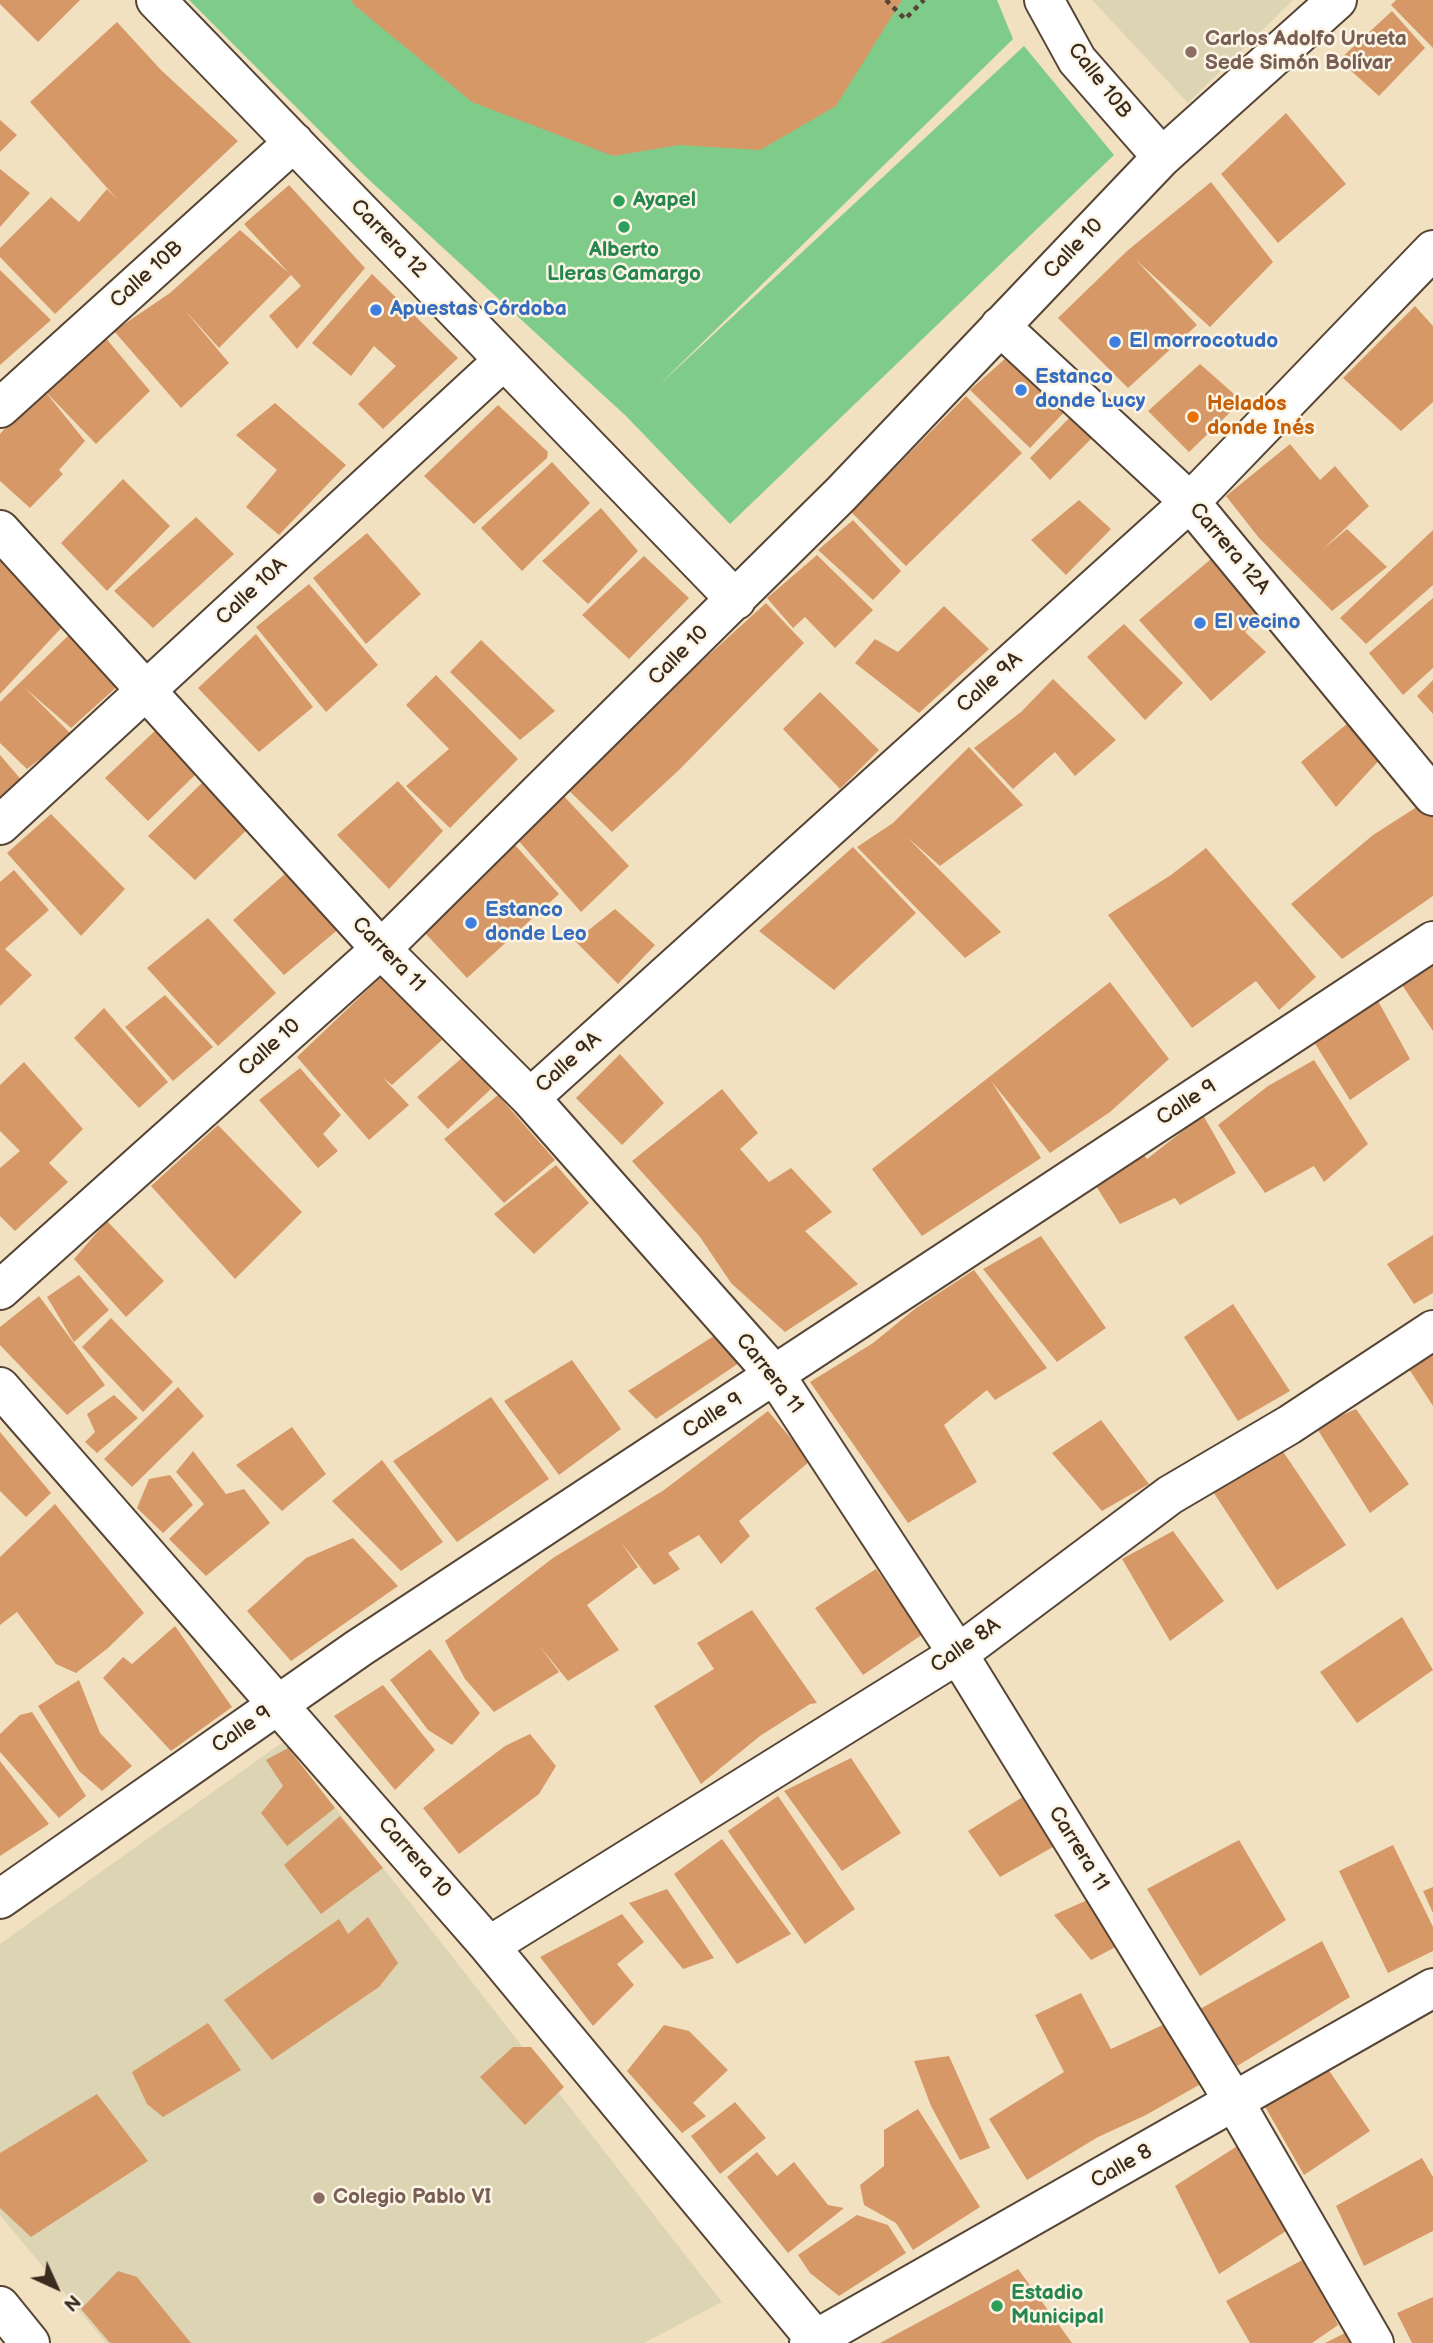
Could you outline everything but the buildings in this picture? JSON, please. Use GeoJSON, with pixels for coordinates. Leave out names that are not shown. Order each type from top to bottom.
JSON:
{"type":"FeatureCollection","features":[{"type":"Feature","properties":{"kind":"street","name":"Carrera 12"},"geometry":{"type":"LineString","coordinates":[[156,0],[736,600]]}},
{"type":"Feature","properties":{"kind":"street","name":"Calle 10B"},"geometry":{"type":"LineString","coordinates":[[1044,0],[1077,60],[1162,157]]}},
{"type":"Feature","properties":{"kind":"street","name":"Calle 10"},"geometry":{"type":"LineString","coordinates":[[0,1290],[381,949],[841,494],[1162,157],[1337,0]]}},
{"type":"Feature","properties":{"kind":"street","name":"Calle 10B"},"geometry":{"type":"LineString","coordinates":[[0,408],[294,142]]}},
{"type":"Feature","properties":{"kind":"street","name":"Calle 9A"},"geometry":{"type":"LineString","coordinates":[[530,1098],[1190,502],[1433,250]]}},
{"type":"Feature","properties":{"kind":"street","name":"Carrera 12A"},"geometry":{"type":"LineString","coordinates":[[1000,326],[1190,502],[1433,796]]}},
{"type":"Feature","properties":{"kind":"street","name":"Calle 10A"},"geometry":{"type":"LineString","coordinates":[[0,825],[504,360]]}},
{"type":"Feature","properties":{"kind":"street","name":"Carrera 11"},"geometry":{"type":"LineString","coordinates":[[0,530],[381,949],[530,1098],[775,1375],[958,1654],[1235,2103],[1374,2343]]}},
{"type":"Feature","properties":{"kind":"street","name":"Calle 9"},"geometry":{"type":"LineString","coordinates":[[0,1899],[359,1648],[1433,941]]}},
{"type":"Feature","properties":{"kind":"street","name":"Calle 8A"},"geometry":{"type":"LineString","coordinates":[[489,1946],[958,1654],[1170,1496],[1289,1425],[1433,1330]]}},
{"type":"Feature","properties":{"kind":"street","name":"Carrera 10"},"geometry":{"type":"LineString","coordinates":[[0,1387],[489,1946],[813,2341]]}},
{"type":"Feature","properties":{"kind":"street","name":"Calle 8"},"geometry":{"type":"LineString","coordinates":[[813,2341],[1433,1988]]}},
{"type":"Feature","properties":{"kind":"street"},"geometry":{"type":"LineString","coordinates":[[0,2306],[30,2343]]}},
{"type":"Feature","properties":{"kind":"path"},"geometry":{"type":"LineString","coordinates":[[886,0],[905,19],[924,0]]}},
{"type":"Feature","properties":{"kind":"shaded area","name":"Carlos Adolfo Urueta Sede Simón Bolívar"},"geometry":{"type":"Polygon","coordinates":[[[1092,0],[1293,0],[1188,103],[1092,0]]]}},
{"type":"Feature","properties":{"kind":"shaded area"},"geometry":{"type":"Polygon","coordinates":[[[283,1742],[722,2302],[644,2343],[106,2343],[0,2215],[0,1944],[283,1742]]]}},
{"type":"Feature","properties":{"kind":"green space","name":"Ayapel"},"geometry":{"type":"Polygon","coordinates":[[[189,0],[997,0],[1013,39],[658,386],[1024,46],[1114,155],[730,524],[626,416],[366,177],[189,0]]]}},
{"type":"Feature","properties":{"kind":"place","name":"Carlos Adolfo Urueta Sede Simón Bolívar"},"geometry":{"type":"Point","coordinates":[1191,52]}},
{"type":"Feature","properties":{"kind":"place","name":"Ayapel"},"geometry":{"type":"Point","coordinates":[619,201]}},
{"type":"Feature","properties":{"kind":"place","name":"Alberto Lleras Camargo"},"geometry":{"type":"Point","coordinates":[624,227]}},
{"type":"Feature","properties":{"kind":"place","name":"Apuestas Córdoba"},"geometry":{"type":"Point","coordinates":[376,310]}},
{"type":"Feature","properties":{"kind":"place","name":"El morrocotudo"},"geometry":{"type":"Point","coordinates":[1115,342]}},
{"type":"Feature","properties":{"kind":"place","name":"Estanco donde Lucy"},"geometry":{"type":"Point","coordinates":[1021,390]}},
{"type":"Feature","properties":{"kind":"place","name":"Helados donde Inés"},"geometry":{"type":"Point","coordinates":[1193,417]}},
{"type":"Feature","properties":{"kind":"place","name":"El vecino"},"geometry":{"type":"Point","coordinates":[1200,623]}},
{"type":"Feature","properties":{"kind":"place","name":"Estanco donde Leo"},"geometry":{"type":"Point","coordinates":[471,923]}},
{"type":"Feature","properties":{"kind":"place","name":"Colegio Pablo VI"},"geometry":{"type":"Point","coordinates":[319,2198]}},
{"type":"Feature","properties":{"kind":"place","name":"Estadio Municipal"},"geometry":{"type":"Point","coordinates":[997,2306]}}]}
